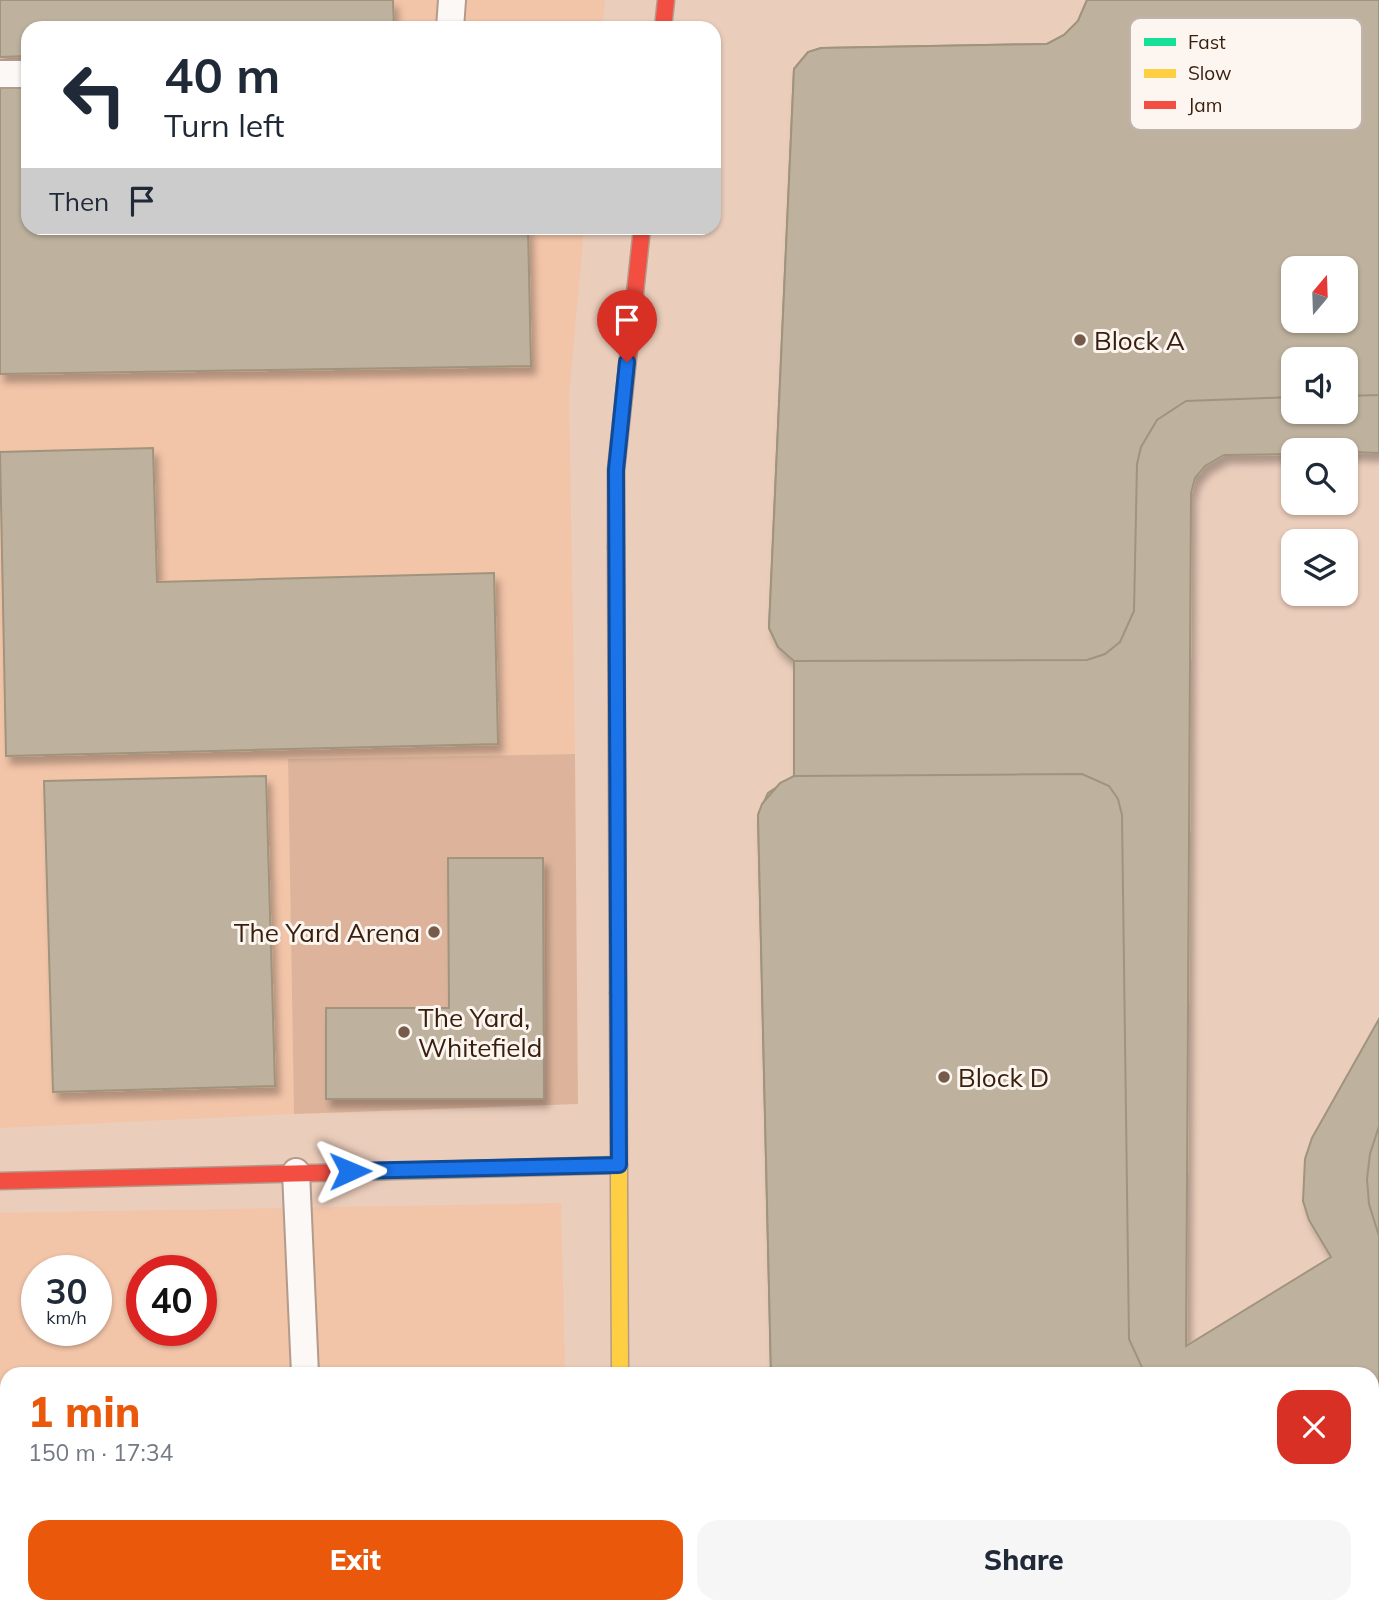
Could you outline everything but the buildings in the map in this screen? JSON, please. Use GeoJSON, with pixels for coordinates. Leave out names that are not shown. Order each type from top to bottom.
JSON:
{"type":"FeatureCollection","features":[{"type":"Feature","properties":{"kind":"street"},"geometry":{"type":"LineString","coordinates":[[664,21],[666,0]]}},
{"type":"Feature","properties":{"kind":"street"},"geometry":{"type":"LineString","coordinates":[[620,1367],[616,470],[641,235]]}},
{"type":"Feature","properties":{"kind":"street"},"geometry":{"type":"LineString","coordinates":[[0,1181],[619,1165]]}},
{"type":"Feature","properties":{"kind":"lane"},"geometry":{"type":"LineString","coordinates":[[450,21],[452,0]]}},
{"type":"Feature","properties":{"kind":"lane"},"geometry":{"type":"LineString","coordinates":[[0,74],[21,74]]}},
{"type":"Feature","properties":{"kind":"lane"},"geometry":{"type":"LineString","coordinates":[[296,1172],[305,1367]]}},
{"type":"Feature","properties":{"kind":"shaded area"},"geometry":{"type":"Polygon","coordinates":[[[0,0],[605,0],[603,21],[21,21],[21,235],[583,235],[569,395],[575,754],[288,759],[294,1114],[0,1128],[0,0]]]}},
{"type":"Feature","properties":{"kind":"shaded area","name":"The Yard Arena"},"geometry":{"type":"Polygon","coordinates":[[[575,754],[578,1104],[294,1114],[288,759],[575,754]]]}},
{"type":"Feature","properties":{"kind":"shaded area"},"geometry":{"type":"Polygon","coordinates":[[[561,1203],[565,1367],[0,1367],[0,1213],[561,1203]]]}},
{"type":"Feature","properties":{"kind":"traffic: fast"},"geometry":{"type":"LineString","coordinates":[[616,547],[618,993]]}},
{"type":"Feature","properties":{"kind":"traffic: fast"},"geometry":{"type":"LineString","coordinates":[[355,1172],[619,1165]]}},
{"type":"Feature","properties":{"kind":"traffic: slow"},"geometry":{"type":"LineString","coordinates":[[618,993],[620,1367]]}},
{"type":"Feature","properties":{"kind":"traffic: jam"},"geometry":{"type":"LineString","coordinates":[[664,21],[666,0]]}},
{"type":"Feature","properties":{"kind":"traffic: jam"},"geometry":{"type":"LineString","coordinates":[[616,547],[616,470],[641,235]]}},
{"type":"Feature","properties":{"kind":"traffic: jam"},"geometry":{"type":"LineString","coordinates":[[0,1181],[355,1172]]}},
{"type":"Feature","properties":{"kind":"place","name":"Block A"},"geometry":{"type":"Point","coordinates":[1080,340]}},
{"type":"Feature","properties":{"kind":"place","name":"The Yard Arena"},"geometry":{"type":"Point","coordinates":[434,932]}},
{"type":"Feature","properties":{"kind":"place","name":"The Yard, Whitefield"},"geometry":{"type":"Point","coordinates":[404,1032]}},
{"type":"Feature","properties":{"kind":"place","name":"Block D"},"geometry":{"type":"Point","coordinates":[944,1077]}},
{"type":"Feature","properties":{"kind":"route"},"geometry":{"type":"LineString","coordinates":[[350,1171],[619,1165],[616,470],[627,362]]}}]}
